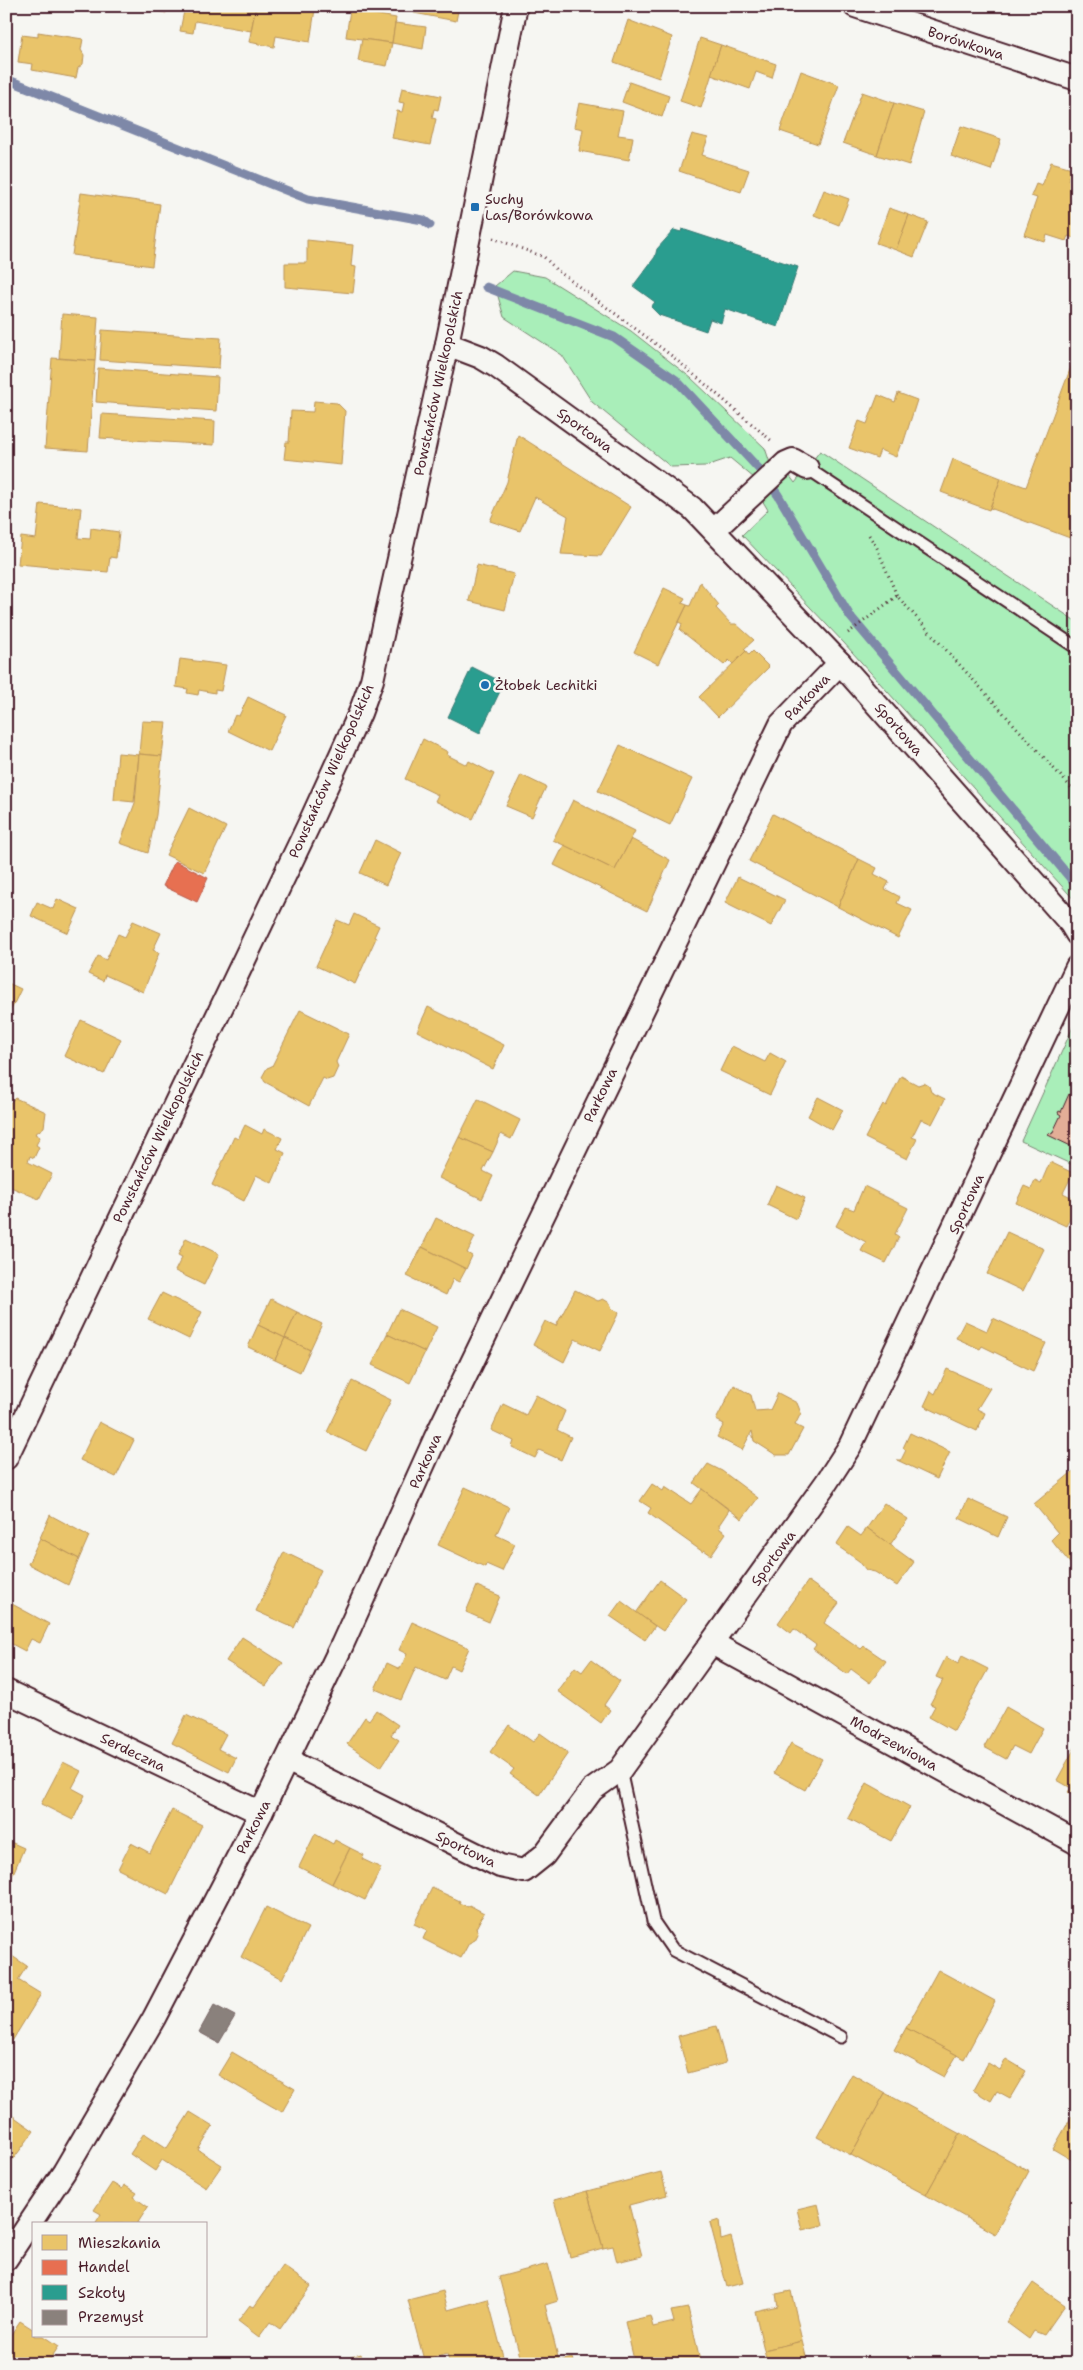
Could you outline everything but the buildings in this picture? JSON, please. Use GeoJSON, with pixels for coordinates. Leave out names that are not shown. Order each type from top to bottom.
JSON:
{"type":"FeatureCollection","features":[{"type":"Feature","properties":{"kind":"street","name":"Powstańców Wielkopolskich"},"geometry":{"type":"LineString","coordinates":[[6,1458],[360,713],[372,680],[381,647],[447,344],[516,6]]}},
{"type":"Feature","properties":{"kind":"street","name":"Borówkowa"},"geometry":{"type":"LineString","coordinates":[[855,6],[1077,80]]}},
{"type":"Feature","properties":{"kind":"street","name":"Sportowa"},"geometry":{"type":"LineString","coordinates":[[447,344],[481,357],[496,366],[667,488],[714,530],[840,663],[1071,924],[1077,934]]}},
{"type":"Feature","properties":{"kind":"street"},"geometry":{"type":"LineString","coordinates":[[714,530],[753,493],[794,465]]}},
{"type":"Feature","properties":{"kind":"street","name":"Parkowa"},"geometry":{"type":"LineString","coordinates":[[6,2259],[64,2172],[154,2018],[261,1813],[342,1645],[435,1439],[760,764],[781,724],[840,663]]}},
{"type":"Feature","properties":{"kind":"street","name":"Sportowa"},"geometry":{"type":"LineString","coordinates":[[287,1760],[500,1866],[524,1872],[544,1855],[592,1790],[620,1770],[712,1643],[850,1446],[1077,967]]}},
{"type":"Feature","properties":{"kind":"street","name":"Modrzewiowa"},"geometry":{"type":"LineString","coordinates":[[712,1643],[1077,1843]]}},
{"type":"Feature","properties":{"kind":"street","name":"Serdeczna"},"geometry":{"type":"LineString","coordinates":[[6,1691],[261,1813]]}},
{"type":"Feature","properties":{"kind":"lane"},"geometry":{"type":"LineString","coordinates":[[794,465],[1077,648]]}},
{"type":"Feature","properties":{"kind":"lane"},"geometry":{"type":"LineString","coordinates":[[620,1770],[652,1921],[674,1950],[840,2037]]}},
{"type":"Feature","properties":{"kind":"path"},"geometry":{"type":"LineString","coordinates":[[490,237],[544,257],[558,271],[672,356],[794,465]]}},
{"type":"Feature","properties":{"kind":"path"},"geometry":{"type":"LineString","coordinates":[[867,531],[877,548],[897,596],[1077,794]]}},
{"type":"Feature","properties":{"kind":"path"},"geometry":{"type":"LineString","coordinates":[[842,637],[897,596]]}},
{"type":"Feature","properties":{"kind":"green space"},"geometry":{"type":"Polygon","coordinates":[[[513,271],[545,277],[631,331],[691,378],[765,448],[770,463],[754,478],[730,458],[706,466],[671,467],[592,402],[562,355],[504,317],[495,286],[513,271]]]}},
{"type":"Feature","properties":{"kind":"green space"},"geometry":{"type":"Polygon","coordinates":[[[820,451],[1077,622],[1077,903],[844,643],[742,535],[768,510],[762,500],[789,475],[795,483],[820,451]]]}},
{"type":"Feature","properties":{"kind":"green space"},"geometry":{"type":"Polygon","coordinates":[[[1077,1018],[1077,1167],[1021,1141],[1077,1018]]]}},
{"type":"Feature","properties":{"kind":"waterway"},"geometry":{"type":"LineString","coordinates":[[6,79],[308,199],[423,220],[430,225]]}},
{"type":"Feature","properties":{"kind":"waterway"},"geometry":{"type":"LineString","coordinates":[[486,287],[614,337],[676,380],[759,469],[778,495],[850,616],[1077,886]]}},
{"type":"Feature","properties":{"kind":"place","name":"Suchy Las/Borówkowa"},"geometry":{"type":"Point","coordinates":[475,207]}},
{"type":"Feature","properties":{"kind":"place","name":"Żłobek Lechitki"},"geometry":{"type":"Point","coordinates":[485,685]}}]}
